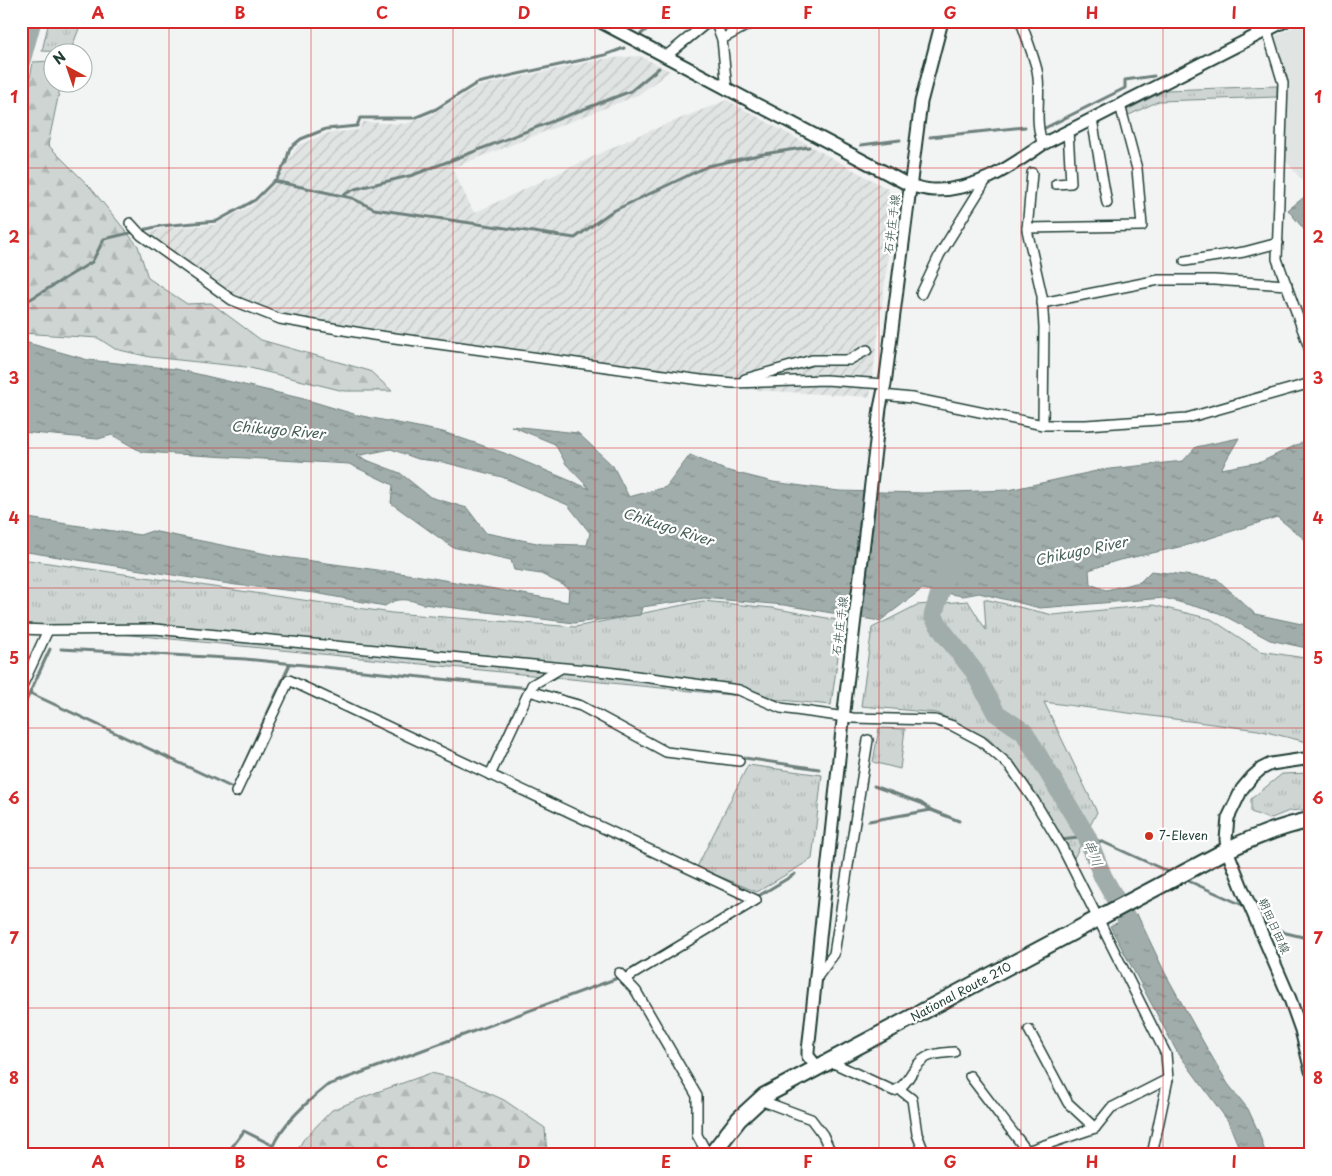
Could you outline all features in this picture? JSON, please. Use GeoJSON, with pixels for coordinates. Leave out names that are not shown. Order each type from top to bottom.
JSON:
{"type":"FeatureCollection","features":[{"type":"Feature","properties":{"kind":"highway","name":"National Route 210"},"geometry":{"type":"LineString","coordinates":[[710,1155],[739,1119],[760,1100],[823,1064],[1227,850],[1258,835],[1289,824],[1311,820]]}},
{"type":"Feature","properties":{"kind":"main road"},"geometry":{"type":"LineString","coordinates":[[599,21],[726,90],[911,186]]}},
{"type":"Feature","properties":{"kind":"main road","name":"石井庄手線"},"geometry":{"type":"LineString","coordinates":[[823,1064],[808,1056],[845,702],[880,408],[921,102],[942,21]]}},
{"type":"Feature","properties":{"kind":"main road","name":"石井庄手線"},"geometry":{"type":"LineString","coordinates":[[911,186],[933,190],[958,188],[986,180],[1008,168],[1043,144],[1120,105],[1266,26],[1285,21]]}},
{"type":"Feature","properties":{"kind":"main road"},"geometry":{"type":"LineString","coordinates":[[1227,850],[1226,828],[1228,818],[1242,789],[1252,777],[1271,764],[1311,758]]}},
{"type":"Feature","properties":{"kind":"main road","name":"朝田日田線"},"geometry":{"type":"LineString","coordinates":[[1227,850],[1290,999],[1311,1071]]}},
{"type":"Feature","properties":{"kind":"street"},"geometry":{"type":"LineString","coordinates":[[722,39],[755,21]]}},
{"type":"Feature","properties":{"kind":"street"},"geometry":{"type":"LineString","coordinates":[[1021,21],[1037,71],[1039,120],[1043,144]]}},
{"type":"Feature","properties":{"kind":"street"},"geometry":{"type":"LineString","coordinates":[[665,57],[713,22],[722,39],[726,90]]}},
{"type":"Feature","properties":{"kind":"street"},"geometry":{"type":"LineString","coordinates":[[1266,26],[1283,83],[1277,259],[1311,353]]}},
{"type":"Feature","properties":{"kind":"street"},"geometry":{"type":"LineString","coordinates":[[1028,228],[1142,226],[1137,169],[1120,105]]}},
{"type":"Feature","properties":{"kind":"street"},"geometry":{"type":"LineString","coordinates":[[1092,119],[1107,203]]}},
{"type":"Feature","properties":{"kind":"street"},"geometry":{"type":"LineString","coordinates":[[1056,184],[1071,183],[1068,131]]}},
{"type":"Feature","properties":{"kind":"street"},"geometry":{"type":"LineString","coordinates":[[1032,173],[1028,228],[1042,303],[1044,327],[1042,425]]}},
{"type":"Feature","properties":{"kind":"street"},"geometry":{"type":"LineString","coordinates":[[921,294],[940,254],[986,180]]}},
{"type":"Feature","properties":{"kind":"street"},"geometry":{"type":"LineString","coordinates":[[130,223],[141,234],[232,300],[280,319],[372,335],[490,352],[733,383],[825,380],[884,389],[912,398],[1042,425],[1086,425],[1187,418],[1311,383]]}},
{"type":"Feature","properties":{"kind":"street"},"geometry":{"type":"LineString","coordinates":[[1186,260],[1244,252],[1278,243]]}},
{"type":"Feature","properties":{"kind":"street"},"geometry":{"type":"LineString","coordinates":[[1042,303],[1159,280],[1214,280],[1287,285]]}},
{"type":"Feature","properties":{"kind":"street"},"geometry":{"type":"LineString","coordinates":[[1301,326],[1311,323]]}},
{"type":"Feature","properties":{"kind":"street"},"geometry":{"type":"LineString","coordinates":[[733,383],[812,360],[848,360],[867,350]]}},
{"type":"Feature","properties":{"kind":"street"},"geometry":{"type":"LineString","coordinates":[[21,629],[155,629],[607,672],[739,690],[781,708],[844,716],[935,720],[953,726],[981,741],[1010,766],[1035,802],[1062,847],[1166,1054],[1168,1080],[1152,1155]]}},
{"type":"Feature","properties":{"kind":"street"},"geometry":{"type":"LineString","coordinates":[[21,688],[48,630]]}},
{"type":"Feature","properties":{"kind":"street"},"geometry":{"type":"LineString","coordinates":[[490,775],[531,688],[561,668]]}},
{"type":"Feature","properties":{"kind":"street"},"geometry":{"type":"LineString","coordinates":[[236,792],[289,680],[753,898],[622,976],[636,991],[697,1096],[697,1134],[710,1155]]}},
{"type":"Feature","properties":{"kind":"street"},"geometry":{"type":"LineString","coordinates":[[531,688],[580,706],[666,752],[738,761]]}},
{"type":"Feature","properties":{"kind":"street"},"geometry":{"type":"LineString","coordinates":[[815,980],[834,954],[868,740]]}},
{"type":"Feature","properties":{"kind":"street"},"geometry":{"type":"LineString","coordinates":[[1029,1030],[1068,1103],[1095,1128]]}},
{"type":"Feature","properties":{"kind":"street"},"geometry":{"type":"LineString","coordinates":[[823,1064],[894,1091],[902,1088],[916,1066],[926,1057],[954,1052]]}},
{"type":"Feature","properties":{"kind":"street"},"geometry":{"type":"LineString","coordinates":[[970,1076],[1024,1153],[1095,1128],[1111,1108],[1168,1080]]}},
{"type":"Feature","properties":{"kind":"street"},"geometry":{"type":"LineString","coordinates":[[898,1089],[912,1100],[917,1134],[925,1155]]}},
{"type":"Feature","properties":{"kind":"street"},"geometry":{"type":"LineString","coordinates":[[760,1100],[811,1119],[823,1135],[832,1155]]}},
{"type":"Feature","properties":{"kind":"shaded area"},"geometry":{"type":"Polygon","coordinates":[[[1305,21],[1311,21],[1311,191],[1285,160],[1288,81],[1275,36],[1305,21]]]}},
{"type":"Feature","properties":{"kind":"shaded area"},"geometry":{"type":"Polygon","coordinates":[[[640,56],[670,71],[638,95],[452,168],[474,213],[637,136],[727,100],[888,189],[895,203],[870,397],[742,389],[626,375],[422,347],[283,322],[219,299],[147,233],[165,228],[214,225],[253,205],[278,179],[298,145],[328,133],[359,130],[363,122],[406,124],[434,113],[479,86],[603,59],[640,56]]]}},
{"type":"Feature","properties":{"kind":"green space"},"geometry":{"type":"Polygon","coordinates":[[[49,21],[82,21],[74,42],[44,42],[49,21]]]}},
{"type":"Feature","properties":{"kind":"green space"},"geometry":{"type":"Polygon","coordinates":[[[33,62],[42,62],[42,92],[59,92],[48,145],[90,187],[138,246],[148,278],[187,304],[211,303],[261,340],[370,371],[392,391],[344,391],[246,367],[150,357],[115,349],[98,338],[21,333],[21,127],[33,62]]]}},
{"type":"Feature","properties":{"kind":"green space"},"geometry":{"type":"Polygon","coordinates":[[[1277,86],[1277,97],[1159,101],[1129,115],[1127,110],[1166,90],[1277,86]]]}},
{"type":"Feature","properties":{"kind":"green space"},"geometry":{"type":"Polygon","coordinates":[[[21,559],[392,613],[575,627],[703,601],[772,608],[843,621],[831,705],[21,624],[21,559]]]}},
{"type":"Feature","properties":{"kind":"green space"},"geometry":{"type":"Polygon","coordinates":[[[984,599],[1053,615],[1153,605],[1211,619],[1260,651],[1311,659],[1311,743],[1258,730],[1044,702],[1097,812],[1074,858],[1021,772],[989,739],[937,713],[861,706],[872,628],[917,605],[968,601],[986,630],[984,599]]]}},
{"type":"Feature","properties":{"kind":"green space"},"geometry":{"type":"Polygon","coordinates":[[[879,728],[905,729],[900,769],[873,762],[879,728]]]}},
{"type":"Feature","properties":{"kind":"green space"},"geometry":{"type":"Polygon","coordinates":[[[748,765],[822,775],[812,859],[757,892],[697,867],[748,765]]]}},
{"type":"Feature","properties":{"kind":"green space"},"geometry":{"type":"Polygon","coordinates":[[[1311,773],[1311,809],[1289,811],[1269,819],[1251,812],[1251,799],[1282,774],[1311,773]]]}},
{"type":"Feature","properties":{"kind":"green space"},"geometry":{"type":"Polygon","coordinates":[[[431,1073],[458,1079],[504,1100],[545,1128],[547,1155],[295,1155],[303,1140],[332,1110],[431,1073]]]}},
{"type":"Feature","properties":{"kind":"water"},"geometry":{"type":"Polygon","coordinates":[[[1308,194],[1311,197],[1311,238],[1288,210],[1308,194]]]}},
{"type":"Feature","properties":{"kind":"water","name":"Chikugo River"},"geometry":{"type":"Polygon","coordinates":[[[21,341],[88,360],[176,369],[304,399],[357,415],[443,432],[504,453],[590,489],[566,464],[555,444],[511,426],[578,433],[613,466],[629,497],[666,487],[690,455],[725,470],[773,482],[839,491],[923,493],[1009,490],[1101,470],[1183,461],[1196,447],[1239,438],[1221,469],[1261,462],[1311,438],[1311,542],[1308,542],[1277,517],[1188,545],[1116,561],[1089,570],[1090,584],[1106,590],[1140,582],[1151,571],[1217,579],[1255,614],[1311,626],[1311,649],[1270,640],[1219,613],[1164,598],[1040,608],[979,593],[963,596],[922,589],[880,621],[784,605],[704,598],[642,607],[640,615],[574,623],[423,604],[408,600],[394,601],[385,606],[315,593],[236,585],[21,551],[21,517],[140,535],[152,531],[276,556],[421,576],[568,602],[569,588],[541,574],[514,570],[511,560],[452,547],[391,503],[393,485],[349,464],[142,452],[112,435],[98,439],[21,432],[21,341]],[[391,449],[356,456],[400,473],[430,497],[467,508],[486,533],[542,544],[587,545],[590,533],[568,505],[502,477],[443,462],[418,459],[391,449]]]}},
{"type":"Feature","properties":{"kind":"water"},"geometry":{"type":"Polygon","coordinates":[[[1137,914],[1165,973],[1205,1045],[1228,1084],[1248,1109],[1266,1155],[1242,1155],[1228,1121],[1176,1050],[1110,926],[1137,914]]]}},
{"type":"Feature","properties":{"kind":"waterway"},"geometry":{"type":"LineString","coordinates":[[21,61],[32,21]]}},
{"type":"Feature","properties":{"kind":"waterway"},"geometry":{"type":"LineString","coordinates":[[641,34],[657,21]]}},
{"type":"Feature","properties":{"kind":"waterway"},"geometry":{"type":"LineString","coordinates":[[679,52],[715,22]]}},
{"type":"Feature","properties":{"kind":"waterway"},"geometry":{"type":"LineString","coordinates":[[21,307],[29,300],[92,262],[104,239],[160,226],[217,221],[255,200],[277,178],[286,162],[290,148],[301,139],[326,129],[357,126],[360,118],[414,118],[436,109],[477,83],[605,55],[624,48]]}},
{"type":"Feature","properties":{"kind":"waterway"},"geometry":{"type":"LineString","coordinates":[[343,195],[355,189],[413,175],[631,91],[659,68]]}},
{"type":"Feature","properties":{"kind":"waterway"},"geometry":{"type":"LineString","coordinates":[[1045,128],[1125,88],[1125,80],[1154,76]]}},
{"type":"Feature","properties":{"kind":"waterway"},"geometry":{"type":"LineString","coordinates":[[930,137],[1025,127]]}},
{"type":"Feature","properties":{"kind":"waterway"},"geometry":{"type":"LineString","coordinates":[[861,145],[900,140]]}},
{"type":"Feature","properties":{"kind":"waterway"},"geometry":{"type":"LineString","coordinates":[[274,181],[352,198],[374,209],[575,238],[611,212],[708,166],[763,154],[809,147]]}},
{"type":"Feature","properties":{"kind":"waterway","name":"串川"},"geometry":{"type":"LineString","coordinates":[[947,569],[933,616],[974,671],[996,713],[1024,732],[1087,837],[1103,877],[1139,941]]}},
{"type":"Feature","properties":{"kind":"waterway"},"geometry":{"type":"LineString","coordinates":[[21,712],[50,649]]}},
{"type":"Feature","properties":{"kind":"waterway"},"geometry":{"type":"LineString","coordinates":[[61,649],[245,659],[529,688]]}},
{"type":"Feature","properties":{"kind":"waterway"},"geometry":{"type":"LineString","coordinates":[[30,693],[233,788],[290,664]]}},
{"type":"Feature","properties":{"kind":"waterway"},"geometry":{"type":"LineString","coordinates":[[535,689],[581,701],[595,709]]}},
{"type":"Feature","properties":{"kind":"waterway"},"geometry":{"type":"LineString","coordinates":[[738,757],[819,769]]}},
{"type":"Feature","properties":{"kind":"waterway"},"geometry":{"type":"LineString","coordinates":[[874,786],[921,803],[931,810],[959,821]]}},
{"type":"Feature","properties":{"kind":"waterway"},"geometry":{"type":"LineString","coordinates":[[869,821],[931,810]]}},
{"type":"Feature","properties":{"kind":"waterway"},"geometry":{"type":"LineString","coordinates":[[1061,840],[1087,837],[1105,843],[1171,873]]}},
{"type":"Feature","properties":{"kind":"waterway"},"geometry":{"type":"LineString","coordinates":[[755,898],[795,874]]}},
{"type":"Feature","properties":{"kind":"waterway"},"geometry":{"type":"LineString","coordinates":[[1184,879],[1247,907]]}},
{"type":"Feature","properties":{"kind":"waterway"},"geometry":{"type":"LineString","coordinates":[[1260,920],[1286,933],[1311,939]]}},
{"type":"Feature","properties":{"kind":"waterway"},"geometry":{"type":"LineString","coordinates":[[270,1155],[273,1145],[285,1126],[311,1099],[328,1085],[615,979],[678,942]]}},
{"type":"Feature","properties":{"kind":"waterway"},"geometry":{"type":"LineString","coordinates":[[226,1155],[244,1131],[272,1145]]}},
{"type":"Feature","properties":{"kind":"place","name":"7-Eleven"},"geometry":{"type":"Point","coordinates":[1149,836]}}]}
